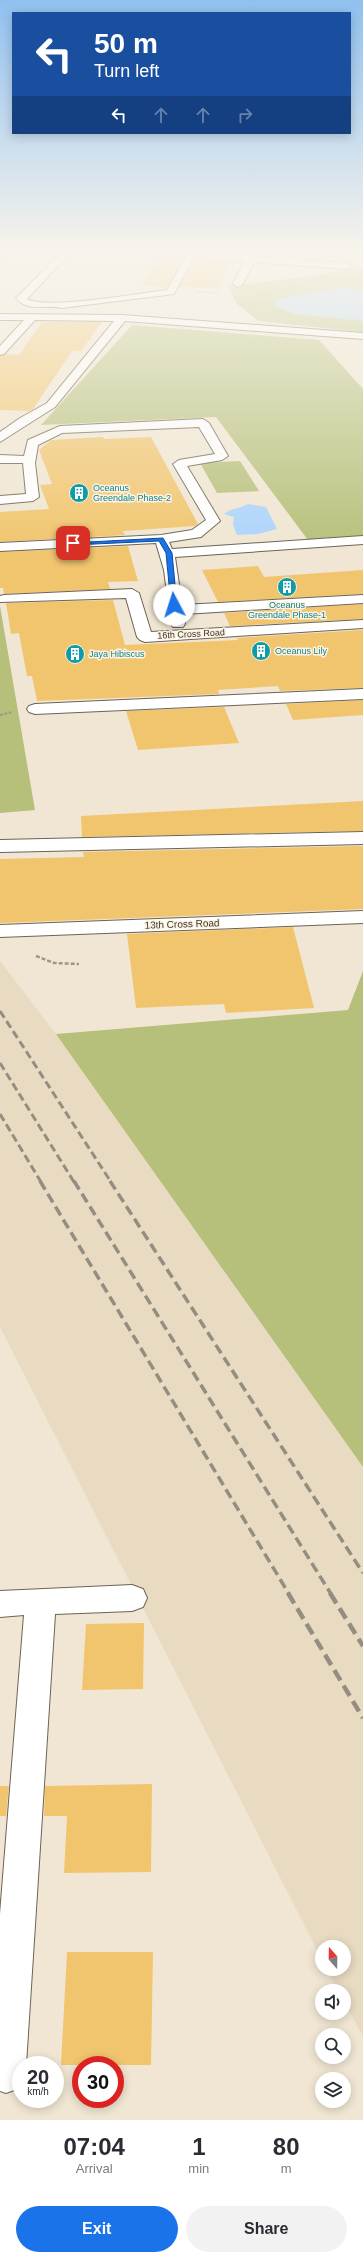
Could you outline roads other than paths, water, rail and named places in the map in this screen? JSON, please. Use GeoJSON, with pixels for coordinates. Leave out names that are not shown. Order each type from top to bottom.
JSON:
{"type":"FeatureCollection","features":[{"type":"Feature","properties":{"kind":"street"},"geometry":{"type":"LineString","coordinates":[[0,438],[24,420],[51,405],[95,351]]}},
{"type":"Feature","properties":{"kind":"street"},"geometry":{"type":"LineString","coordinates":[[2,420],[24,420]]}},
{"type":"Feature","properties":{"kind":"street"},"geometry":{"type":"LineString","coordinates":[[0,500],[33,497],[30,460],[32,442],[60,430],[203,423],[222,456],[179,464],[213,521],[196,534],[161,540],[0,547]]}},
{"type":"Feature","properties":{"kind":"street"},"geometry":{"type":"LineString","coordinates":[[0,458],[30,460]]}},
{"type":"Feature","properties":{"kind":"street"},"geometry":{"type":"LineString","coordinates":[[161,540],[169,553],[175,610],[180,635]]}},
{"type":"Feature","properties":{"kind":"street"},"geometry":{"type":"LineString","coordinates":[[169,553],[363,540]]}},
{"type":"Feature","properties":{"kind":"street","name":"16th Cross Road"},"geometry":{"type":"LineString","coordinates":[[4,599],[132,593],[145,637],[356,624]]}},
{"type":"Feature","properties":{"kind":"street"},"geometry":{"type":"LineString","coordinates":[[175,610],[363,599]]}},
{"type":"Feature","properties":{"kind":"street"},"geometry":{"type":"LineString","coordinates":[[335,601],[356,624]]}},
{"type":"Feature","properties":{"kind":"street"},"geometry":{"type":"LineString","coordinates":[[35,709],[363,694]]}},
{"type":"Feature","properties":{"kind":"street"},"geometry":{"type":"LineString","coordinates":[[0,846],[363,838]]}},
{"type":"Feature","properties":{"kind":"street","name":"13th Cross Road"},"geometry":{"type":"LineString","coordinates":[[0,931],[363,917]]}},
{"type":"Feature","properties":{"kind":"street"},"geometry":{"type":"LineString","coordinates":[[0,1604],[132,1598]]}},
{"type":"Feature","properties":{"kind":"street"},"geometry":{"type":"LineString","coordinates":[[6,2074],[41,1601]]}},
{"type":"Feature","properties":{"kind":"water"},"geometry":{"type":"Polygon","coordinates":[[[248,504],[266,507],[277,529],[258,534],[237,535],[233,525],[234,517],[224,514],[248,504]]]}},
{"type":"Feature","properties":{"kind":"railway"},"geometry":{"type":"LineString","coordinates":[[0,1011],[111,1182]]}},
{"type":"Feature","properties":{"kind":"railway"},"geometry":{"type":"LineString","coordinates":[[0,1063],[74,1182]]}},
{"type":"Feature","properties":{"kind":"railway"},"geometry":{"type":"LineString","coordinates":[[0,1114],[41,1182]]}},
{"type":"Feature","properties":{"kind":"railway"},"geometry":{"type":"LineString","coordinates":[[40,1181],[289,1594]]}},
{"type":"Feature","properties":{"kind":"railway"},"geometry":{"type":"LineString","coordinates":[[74,1181],[331,1594]]}},
{"type":"Feature","properties":{"kind":"railway"},"geometry":{"type":"LineString","coordinates":[[110,1181],[363,1573]]}},
{"type":"Feature","properties":{"kind":"railway"},"geometry":{"type":"LineString","coordinates":[[288,1593],[363,1718]]}},
{"type":"Feature","properties":{"kind":"railway"},"geometry":{"type":"LineString","coordinates":[[330,1593],[363,1646]]}},
{"type":"Feature","properties":{"kind":"place","name":"Oceanus Greendale Phase-2"},"geometry":{"type":"Point","coordinates":[79,493]}},
{"type":"Feature","properties":{"kind":"place","name":"Oceanus Greendale Phase-1"},"geometry":{"type":"Point","coordinates":[287,587]}},
{"type":"Feature","properties":{"kind":"place","name":"Oceanus Lily"},"geometry":{"type":"Point","coordinates":[261,651]}},
{"type":"Feature","properties":{"kind":"place","name":"Jaya Hibiscus"},"geometry":{"type":"Point","coordinates":[75,654]}}]}
